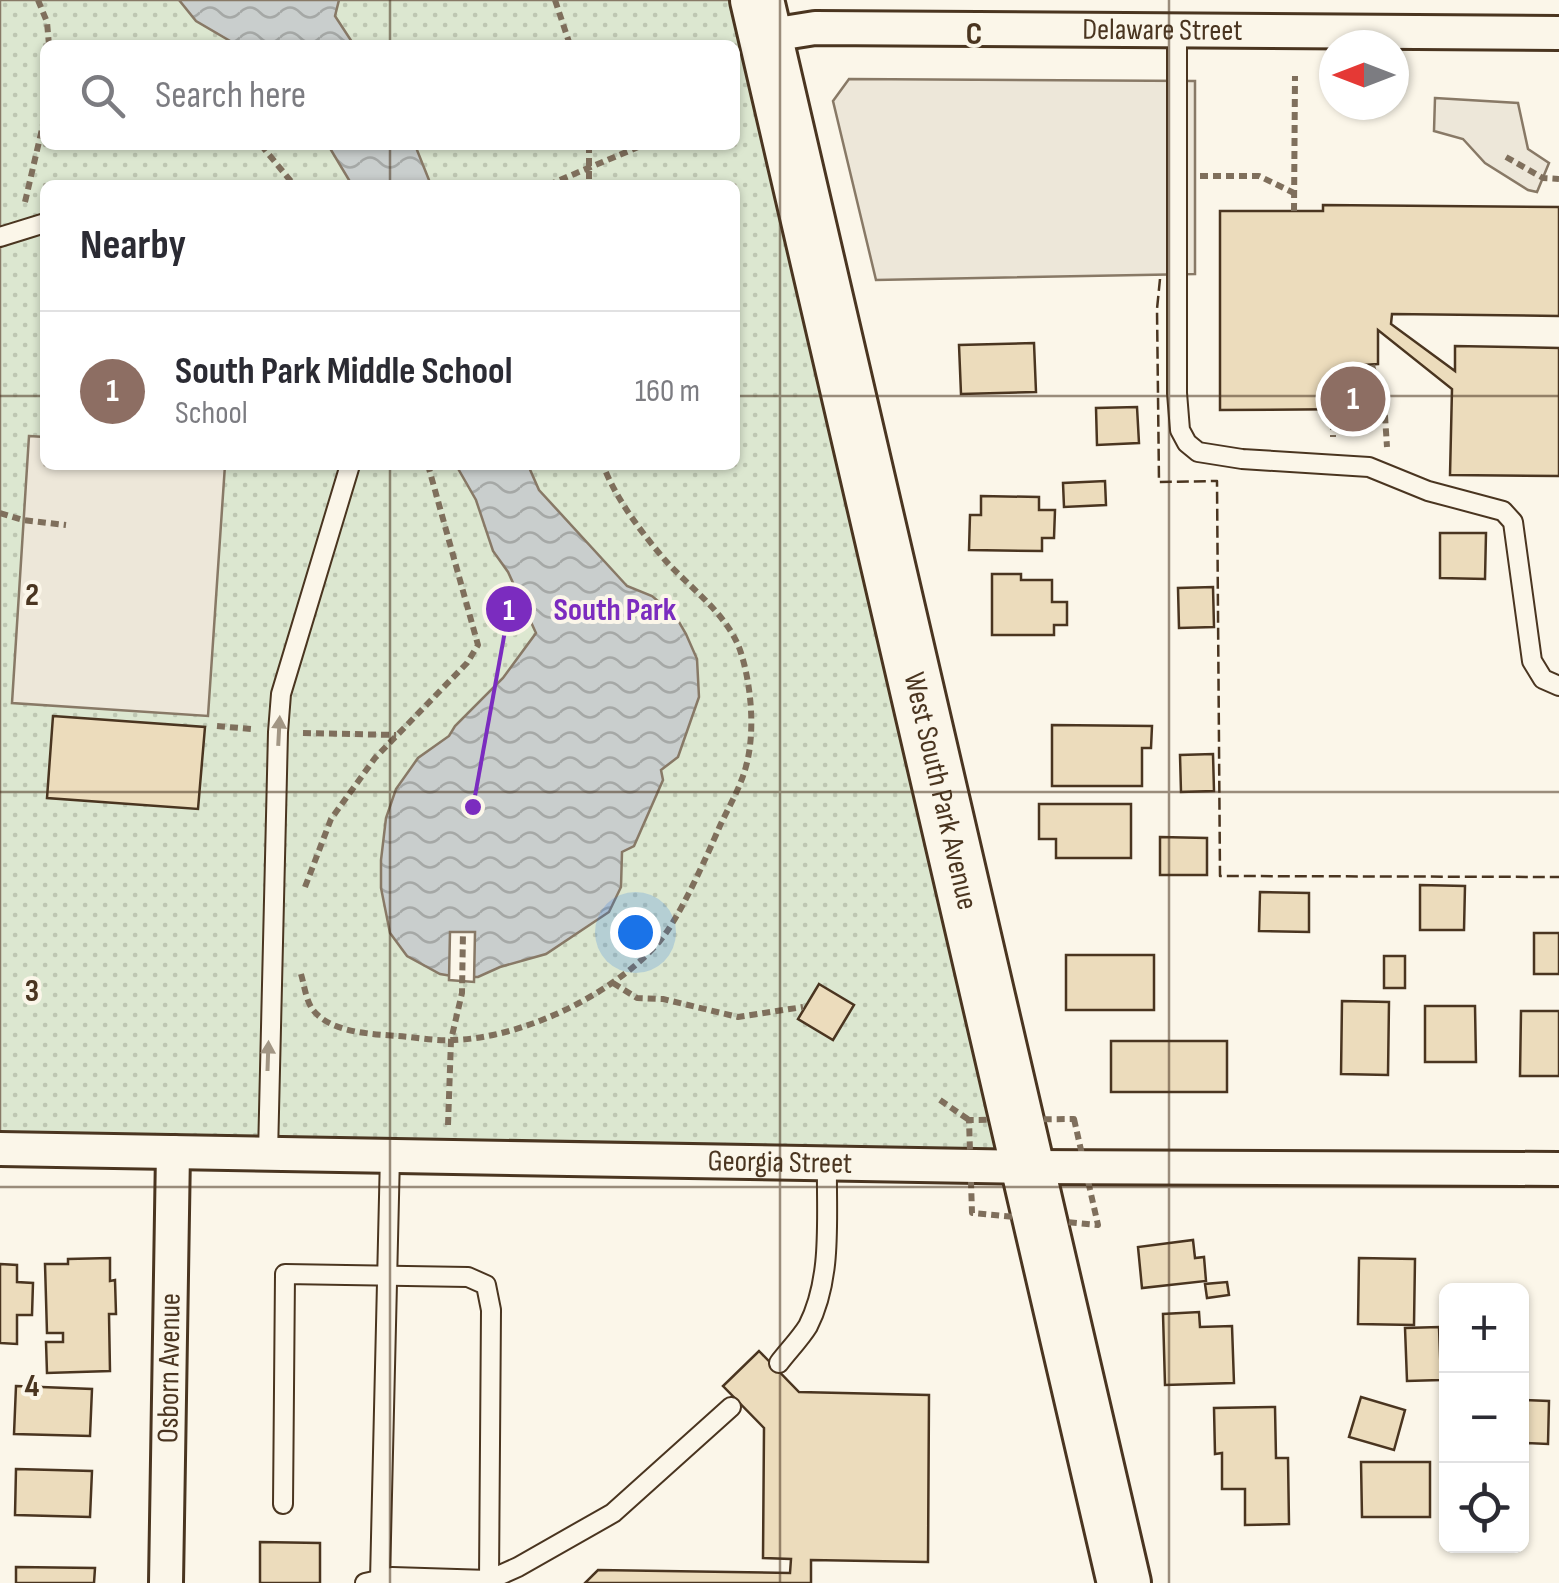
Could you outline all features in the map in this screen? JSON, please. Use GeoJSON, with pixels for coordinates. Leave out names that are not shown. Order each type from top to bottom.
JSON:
{"type":"FeatureCollection","features":[{"type":"Feature","properties":{"kind":"main road","name":"West South Park Avenue"},"geometry":{"type":"LineString","coordinates":[[761,18],[1124,1583]]}},
{"type":"Feature","properties":{"kind":"street","name":"Delaware Street"},"geometry":{"type":"LineString","coordinates":[[761,18],[815,28],[1559,33]]}},
{"type":"Feature","properties":{"kind":"street","name":"Georgia Street"},"geometry":{"type":"LineString","coordinates":[[0,1148],[1030,1167],[1559,1169]]}},
{"type":"Feature","properties":{"kind":"street","name":"Osborn Avenue"},"geometry":{"type":"LineString","coordinates":[[166,1583],[173,1152]]}},
{"type":"Feature","properties":{"kind":"lane"},"geometry":{"type":"LineString","coordinates":[[1177,31],[1177,410],[1187,443],[1198,452],[1223,456],[1349,464],[1508,515],[1513,522],[1532,660],[1544,679],[1559,686]]}},
{"type":"Feature","properties":{"kind":"lane"},"geometry":{"type":"LineString","coordinates":[[8,234],[40,224]]}},
{"type":"Feature","properties":{"kind":"lane"},"geometry":{"type":"LineString","coordinates":[[268,1154],[282,694],[349,470]]}},
{"type":"Feature","properties":{"kind":"lane"},"geometry":{"type":"LineString","coordinates":[[390,1155],[373,1582],[489,1580],[518,1568],[612,1513],[731,1408]]}},
{"type":"Feature","properties":{"kind":"lane"},"geometry":{"type":"LineString","coordinates":[[779,1363],[806,1328],[821,1294],[827,1162]]}},
{"type":"Feature","properties":{"kind":"lane"},"geometry":{"type":"LineString","coordinates":[[283,1504],[285,1274],[468,1277],[486,1285],[492,1310],[489,1580]]}},
{"type":"Feature","properties":{"kind":"path"},"geometry":{"type":"LineString","coordinates":[[38,0],[47,22],[49,40]]}},
{"type":"Feature","properties":{"kind":"path"},"geometry":{"type":"LineString","coordinates":[[556,0],[568,40]]}},
{"type":"Feature","properties":{"kind":"path"},"geometry":{"type":"LineString","coordinates":[[1294,210],[1295,76]]}},
{"type":"Feature","properties":{"kind":"path"},"geometry":{"type":"LineString","coordinates":[[8,234],[40,134]]}},
{"type":"Feature","properties":{"kind":"path"},"geometry":{"type":"LineString","coordinates":[[265,150],[290,180]]}},
{"type":"Feature","properties":{"kind":"path"},"geometry":{"type":"LineString","coordinates":[[588,150],[589,180]]}},
{"type":"Feature","properties":{"kind":"path"},"geometry":{"type":"LineString","coordinates":[[558,180],[630,150]]}},
{"type":"Feature","properties":{"kind":"path"},"geometry":{"type":"LineString","coordinates":[[1506,157],[1543,178],[1559,179]]}},
{"type":"Feature","properties":{"kind":"path"},"geometry":{"type":"LineString","coordinates":[[1174,176],[1259,176],[1294,193]]}},
{"type":"Feature","properties":{"kind":"path"},"geometry":{"type":"LineString","coordinates":[[1372,365],[1386,416],[1388,474]]}},
{"type":"Feature","properties":{"kind":"path"},"geometry":{"type":"LineString","coordinates":[[304,899],[306,879],[332,819],[374,758],[467,663],[478,645],[429,470]]}},
{"type":"Feature","properties":{"kind":"path"},"geometry":{"type":"LineString","coordinates":[[296,957],[312,1008],[326,1021],[363,1033],[452,1040],[499,1034],[536,1022],[613,984],[661,941],[745,772],[751,740],[750,709],[741,651],[707,600],[666,561],[634,520],[604,470]]}},
{"type":"Feature","properties":{"kind":"path"},"geometry":{"type":"LineString","coordinates":[[0,513],[66,525]]}},
{"type":"Feature","properties":{"kind":"path"},"geometry":{"type":"LineString","coordinates":[[446,1156],[452,1040],[462,994],[463,932]]}},
{"type":"Feature","properties":{"kind":"path"},"geometry":{"type":"LineString","coordinates":[[613,984],[637,998],[663,999],[738,1017],[803,1008]]}},
{"type":"Feature","properties":{"kind":"path"},"geometry":{"type":"LineString","coordinates":[[940,1100],[969,1120]]}},
{"type":"Feature","properties":{"kind":"green space"},"geometry":{"type":"Polygon","coordinates":[[[0,0],[761,0],[1030,1167],[0,1149],[0,0]]]}},
{"type":"Feature","properties":{"kind":"shaded area"},"geometry":{"type":"Polygon","coordinates":[[[849,79],[1195,81],[1195,274],[876,280],[833,101],[849,79]]]}},
{"type":"Feature","properties":{"kind":"shaded area"},"geometry":{"type":"Polygon","coordinates":[[[1435,98],[1518,103],[1528,149],[1549,163],[1537,192],[1485,163],[1463,139],[1434,131],[1435,98]]]}},
{"type":"Feature","properties":{"kind":"shaded area"},"geometry":{"type":"Polygon","coordinates":[[[29,436],[40,437],[40,470],[225,470],[208,716],[12,703],[29,436]]]}},
{"type":"Feature","properties":{"kind":"water"},"geometry":{"type":"Polygon","coordinates":[[[179,0],[339,0],[335,16],[351,40],[228,40],[196,21],[179,0]]]}},
{"type":"Feature","properties":{"kind":"water"},"geometry":{"type":"Polygon","coordinates":[[[331,150],[417,150],[429,180],[349,180],[331,150]]]}},
{"type":"Feature","properties":{"kind":"water"},"geometry":{"type":"Polygon","coordinates":[[[459,470],[530,470],[539,490],[627,586],[652,596],[675,615],[697,659],[699,697],[678,757],[661,770],[663,780],[634,846],[622,852],[621,887],[609,912],[546,954],[478,977],[458,977],[440,974],[407,956],[390,933],[381,888],[381,860],[386,818],[396,789],[418,758],[449,736],[503,678],[536,633],[508,572],[493,551],[476,500],[459,470]]]}},
{"type":"Feature","properties":{"kind":"pier"},"geometry":{"type":"Polygon","coordinates":[[[450,932],[475,932],[474,982],[449,980],[450,932]]]}},
{"type":"Feature","properties":{"kind":"building"},"geometry":{"type":"Polygon","coordinates":[[[1323,205],[1559,207],[1559,316],[1392,314],[1391,324],[1455,371],[1455,346],[1559,348],[1559,476],[1450,475],[1452,389],[1378,330],[1378,364],[1364,365],[1363,409],[1220,410],[1220,211],[1323,211],[1323,205]]]}},
{"type":"Feature","properties":{"kind":"building"},"geometry":{"type":"Polygon","coordinates":[[[1034,343],[1036,392],[961,394],[959,345],[1034,343]]]}},
{"type":"Feature","properties":{"kind":"building"},"geometry":{"type":"Polygon","coordinates":[[[1137,407],[1139,443],[1097,445],[1096,408],[1137,407]]]}},
{"type":"Feature","properties":{"kind":"building"},"geometry":{"type":"Polygon","coordinates":[[[1105,481],[1106,505],[1064,507],[1063,483],[1105,481]]]}},
{"type":"Feature","properties":{"kind":"building"},"geometry":{"type":"Polygon","coordinates":[[[981,496],[1039,497],[1039,510],[1055,510],[1054,538],[1042,538],[1042,551],[969,550],[970,515],[981,515],[981,496]]]}},
{"type":"Feature","properties":{"kind":"building"},"geometry":{"type":"Polygon","coordinates":[[[1440,533],[1486,533],[1485,579],[1440,578],[1440,533]]]}},
{"type":"Feature","properties":{"kind":"building"},"geometry":{"type":"Polygon","coordinates":[[[992,574],[1021,574],[1021,580],[1052,580],[1052,602],[1067,602],[1067,625],[1054,625],[1054,635],[992,635],[992,574]]]}},
{"type":"Feature","properties":{"kind":"building"},"geometry":{"type":"Polygon","coordinates":[[[1213,587],[1214,627],[1179,628],[1178,588],[1213,587]]]}},
{"type":"Feature","properties":{"kind":"building"},"geometry":{"type":"Polygon","coordinates":[[[53,716],[205,727],[198,809],[47,798],[53,716]]]}},
{"type":"Feature","properties":{"kind":"building"},"geometry":{"type":"Polygon","coordinates":[[[1052,725],[1152,726],[1151,748],[1142,748],[1142,786],[1052,786],[1052,725]]]}},
{"type":"Feature","properties":{"kind":"building"},"geometry":{"type":"Polygon","coordinates":[[[1213,754],[1214,791],[1181,792],[1180,755],[1213,754]]]}},
{"type":"Feature","properties":{"kind":"building"},"geometry":{"type":"Polygon","coordinates":[[[1039,804],[1131,804],[1131,858],[1056,858],[1056,839],[1039,839],[1039,804]]]}},
{"type":"Feature","properties":{"kind":"building"},"geometry":{"type":"Polygon","coordinates":[[[1160,837],[1207,838],[1207,875],[1160,875],[1160,837]]]}},
{"type":"Feature","properties":{"kind":"building"},"geometry":{"type":"Polygon","coordinates":[[[1420,885],[1465,886],[1464,930],[1420,930],[1420,885]]]}},
{"type":"Feature","properties":{"kind":"building"},"geometry":{"type":"Polygon","coordinates":[[[1260,892],[1309,893],[1309,932],[1259,931],[1260,892]]]}},
{"type":"Feature","properties":{"kind":"building"},"geometry":{"type":"Polygon","coordinates":[[[1534,933],[1559,933],[1559,974],[1534,974],[1534,933]]]}},
{"type":"Feature","properties":{"kind":"building"},"geometry":{"type":"Polygon","coordinates":[[[1066,955],[1154,955],[1154,1010],[1066,1010],[1066,955]]]}},
{"type":"Feature","properties":{"kind":"building"},"geometry":{"type":"Polygon","coordinates":[[[1384,956],[1405,956],[1405,988],[1384,988],[1384,956]]]}},
{"type":"Feature","properties":{"kind":"building"},"geometry":{"type":"Polygon","coordinates":[[[819,984],[854,1005],[833,1040],[798,1019],[819,984]]]}},
{"type":"Feature","properties":{"kind":"building"},"geometry":{"type":"Polygon","coordinates":[[[1342,1001],[1389,1002],[1388,1075],[1341,1074],[1342,1001]]]}},
{"type":"Feature","properties":{"kind":"building"},"geometry":{"type":"Polygon","coordinates":[[[1425,1006],[1475,1006],[1476,1062],[1425,1062],[1425,1006]]]}},
{"type":"Feature","properties":{"kind":"building"},"geometry":{"type":"Polygon","coordinates":[[[1521,1011],[1559,1011],[1559,1076],[1520,1076],[1521,1011]]]}},
{"type":"Feature","properties":{"kind":"building"},"geometry":{"type":"Polygon","coordinates":[[[1111,1041],[1227,1041],[1227,1092],[1111,1092],[1111,1041]]]}},
{"type":"Feature","properties":{"kind":"building"},"geometry":{"type":"Polygon","coordinates":[[[1193,1240],[1195,1258],[1204,1257],[1206,1281],[1142,1288],[1138,1247],[1193,1240]]]}},
{"type":"Feature","properties":{"kind":"building"},"geometry":{"type":"Polygon","coordinates":[[[110,1258],[116,1314],[109,1314],[110,1371],[47,1373],[46,1342],[63,1342],[63,1333],[47,1333],[45,1264],[110,1258]]]}},
{"type":"Feature","properties":{"kind":"building"},"geometry":{"type":"Polygon","coordinates":[[[1359,1258],[1415,1259],[1414,1325],[1358,1324],[1359,1258]]]}},
{"type":"Feature","properties":{"kind":"building"},"geometry":{"type":"Polygon","coordinates":[[[0,1264],[17,1265],[17,1282],[33,1283],[32,1315],[17,1315],[17,1344],[0,1343],[0,1264]]]}},
{"type":"Feature","properties":{"kind":"building"},"geometry":{"type":"Polygon","coordinates":[[[1227,1282],[1229,1295],[1207,1298],[1205,1284],[1227,1282]]]}},
{"type":"Feature","properties":{"kind":"building"},"geometry":{"type":"Polygon","coordinates":[[[1199,1312],[1200,1327],[1232,1326],[1234,1383],[1165,1385],[1163,1314],[1199,1312]]]}},
{"type":"Feature","properties":{"kind":"building"},"geometry":{"type":"Polygon","coordinates":[[[1439,1327],[1439,1380],[1407,1381],[1405,1328],[1439,1327]]]}},
{"type":"Feature","properties":{"kind":"building"},"geometry":{"type":"Polygon","coordinates":[[[759,1351],[799,1392],[929,1395],[928,1562],[811,1560],[811,1583],[585,1583],[598,1570],[790,1573],[791,1559],[763,1558],[764,1428],[723,1386],[759,1351]]]}},
{"type":"Feature","properties":{"kind":"building"},"geometry":{"type":"Polygon","coordinates":[[[16,1386],[92,1389],[90,1436],[14,1434],[16,1386]]]}},
{"type":"Feature","properties":{"kind":"building"},"geometry":{"type":"Polygon","coordinates":[[[1361,1397],[1405,1410],[1394,1450],[1349,1437],[1361,1397]]]}},
{"type":"Feature","properties":{"kind":"building"},"geometry":{"type":"Polygon","coordinates":[[[1529,1400],[1549,1401],[1548,1444],[1529,1443],[1529,1400]]]}},
{"type":"Feature","properties":{"kind":"building"},"geometry":{"type":"Polygon","coordinates":[[[1275,1407],[1276,1458],[1288,1458],[1289,1524],[1245,1525],[1245,1489],[1222,1489],[1222,1453],[1215,1454],[1214,1408],[1275,1407]]]}},
{"type":"Feature","properties":{"kind":"building"},"geometry":{"type":"Polygon","coordinates":[[[1361,1462],[1430,1462],[1430,1517],[1362,1517],[1361,1462]]]}},
{"type":"Feature","properties":{"kind":"building"},"geometry":{"type":"Polygon","coordinates":[[[16,1469],[92,1471],[90,1517],[15,1515],[16,1469]]]}},
{"type":"Feature","properties":{"kind":"building"},"geometry":{"type":"Polygon","coordinates":[[[260,1542],[320,1543],[320,1583],[260,1583],[260,1542]]]}},
{"type":"Feature","properties":{"kind":"building"},"geometry":{"type":"Polygon","coordinates":[[[16,1567],[95,1568],[94,1583],[16,1583],[16,1567]]]}},
{"type":"Feature","properties":{"kind":"fence"},"geometry":{"type":"LineString","coordinates":[[1160,279],[1159,482],[1217,481],[1220,876],[1559,877]]}},
{"type":"Feature","properties":{"kind":"place","name":"South Park Middle School"},"geometry":{"type":"Point","coordinates":[1353,399]}},
{"type":"Feature","properties":{"kind":"place","name":"South Park"},"geometry":{"type":"Point","coordinates":[473,807]}}]}
